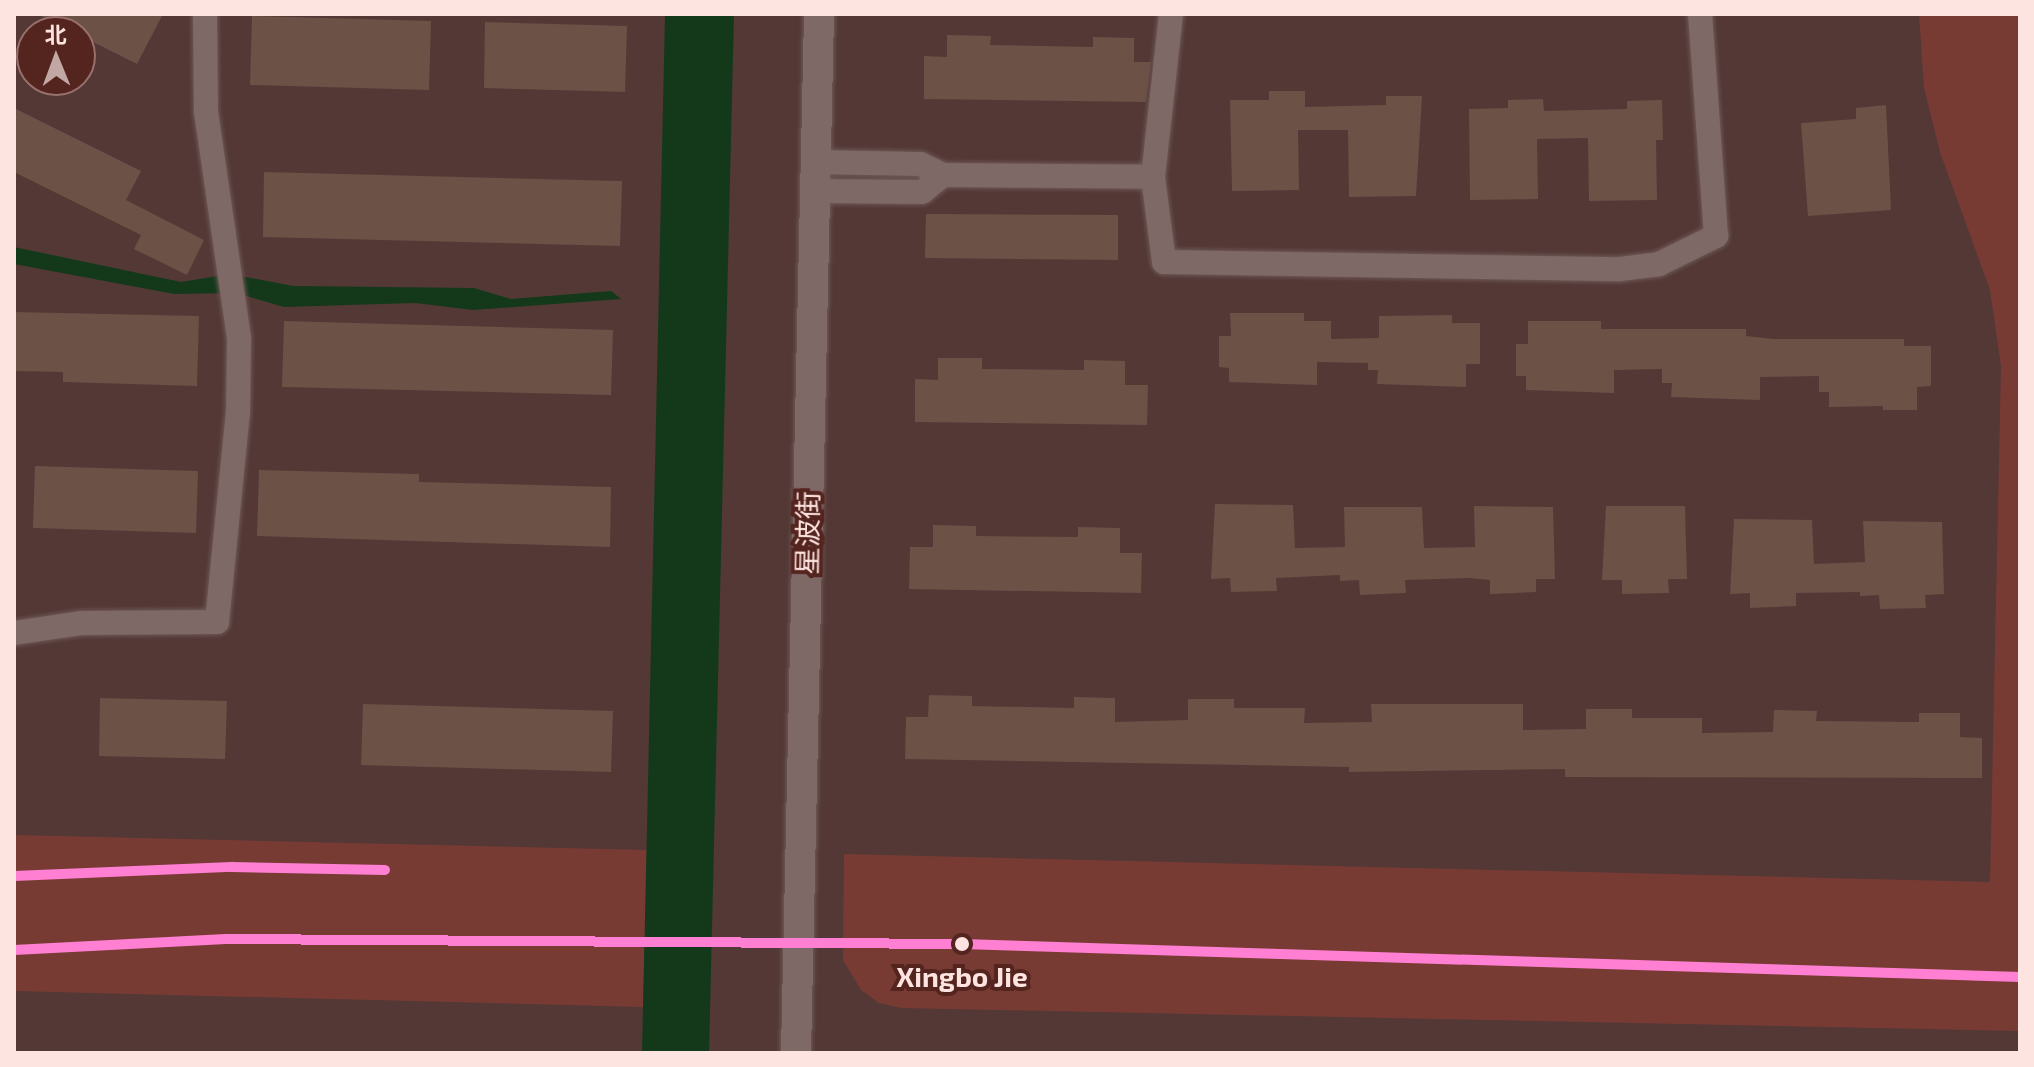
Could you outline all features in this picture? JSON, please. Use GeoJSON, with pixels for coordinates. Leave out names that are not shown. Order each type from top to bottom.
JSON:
{"type":"FeatureCollection","features":[{"type":"Feature","properties":{"kind":"street"},"geometry":{"type":"LineString","coordinates":[[14,633],[82,623],[217,622],[238,413],[238,317],[206,112],[205,14]]}},
{"type":"Feature","properties":{"kind":"street","name":"星波街"},"geometry":{"type":"LineString","coordinates":[[796,1053],[819,14]]}},
{"type":"Feature","properties":{"kind":"street"},"geometry":{"type":"LineString","coordinates":[[1171,14],[1153,177],[1164,262],[1620,269],[1659,264],[1716,236],[1700,14]]}},
{"type":"Feature","properties":{"kind":"street"},"geometry":{"type":"LineString","coordinates":[[815,177],[922,192],[943,175],[1153,177]]}},
{"type":"Feature","properties":{"kind":"shaded area"},"geometry":{"type":"Polygon","coordinates":[[[665,14],[734,14],[709,1053],[642,1053],[665,14]]]}},
{"type":"Feature","properties":{"kind":"shaded area"},"geometry":{"type":"Polygon","coordinates":[[[1919,14],[2020,14],[2020,1031],[901,1008],[879,1003],[861,990],[843,960],[844,854],[1990,882],[2001,366],[1990,290],[1940,152],[1924,88],[1919,14]]]}},
{"type":"Feature","properties":{"kind":"shaded area"},"geometry":{"type":"Polygon","coordinates":[[[14,247],[181,282],[230,274],[293,286],[474,288],[511,299],[611,291],[621,299],[473,310],[415,303],[284,307],[236,293],[174,294],[14,264],[14,247]]]}},
{"type":"Feature","properties":{"kind":"shaded area"},"geometry":{"type":"Polygon","coordinates":[[[14,835],[647,850],[643,1007],[14,991],[14,835]]]}},
{"type":"Feature","properties":{"kind":"building"},"geometry":{"type":"Polygon","coordinates":[[[37,14],[163,14],[137,64],[96,44],[96,16],[37,14]]]}},
{"type":"Feature","properties":{"kind":"building"},"geometry":{"type":"Polygon","coordinates":[[[252,16],[431,21],[429,90],[250,85],[252,16]]]}},
{"type":"Feature","properties":{"kind":"building"},"geometry":{"type":"Polygon","coordinates":[[[485,22],[627,26],[625,92],[484,88],[485,22]]]}},
{"type":"Feature","properties":{"kind":"building"},"geometry":{"type":"Polygon","coordinates":[[[947,35],[991,36],[990,45],[1093,47],[1093,37],[1134,38],[1134,62],[1151,62],[1146,102],[924,99],[924,56],[947,57],[947,35]]]}},
{"type":"Feature","properties":{"kind":"building"},"geometry":{"type":"Polygon","coordinates":[[[1269,91],[1305,91],[1305,107],[1386,105],[1386,96],[1422,96],[1416,196],[1349,197],[1348,130],[1298,130],[1299,190],[1232,191],[1230,100],[1269,100],[1269,91]]]}},
{"type":"Feature","properties":{"kind":"building"},"geometry":{"type":"Polygon","coordinates":[[[1543,99],[1544,111],[1627,109],[1627,101],[1662,100],[1663,140],[1656,140],[1657,200],[1589,201],[1588,138],[1537,139],[1538,199],[1470,200],[1469,109],[1508,108],[1508,100],[1543,99]]]}},
{"type":"Feature","properties":{"kind":"building"},"geometry":{"type":"Polygon","coordinates":[[[1886,105],[1891,210],[1808,216],[1801,123],[1856,119],[1856,108],[1886,105]]]}},
{"type":"Feature","properties":{"kind":"building"},"geometry":{"type":"Polygon","coordinates":[[[14,108],[141,171],[126,200],[204,240],[187,275],[134,249],[141,235],[14,172],[14,108]]]}},
{"type":"Feature","properties":{"kind":"building"},"geometry":{"type":"Polygon","coordinates":[[[264,172],[622,181],[620,246],[263,237],[264,172]]]}},
{"type":"Feature","properties":{"kind":"building"},"geometry":{"type":"Polygon","coordinates":[[[926,214],[1118,215],[1118,260],[925,258],[926,214]]]}},
{"type":"Feature","properties":{"kind":"building"},"geometry":{"type":"Polygon","coordinates":[[[14,312],[199,316],[197,386],[63,382],[63,372],[14,371],[14,312]]]}},
{"type":"Feature","properties":{"kind":"building"},"geometry":{"type":"Polygon","coordinates":[[[1230,313],[1304,313],[1304,321],[1331,321],[1331,339],[1379,338],[1379,316],[1452,315],[1452,323],[1480,323],[1480,364],[1466,364],[1466,387],[1377,384],[1378,370],[1368,370],[1368,363],[1317,362],[1317,385],[1229,382],[1229,368],[1219,367],[1219,336],[1231,336],[1230,313]]]}},
{"type":"Feature","properties":{"kind":"building"},"geometry":{"type":"Polygon","coordinates":[[[284,321],[613,330],[611,395],[282,387],[284,321]]]}},
{"type":"Feature","properties":{"kind":"building"},"geometry":{"type":"Polygon","coordinates":[[[1528,321],[1601,321],[1601,329],[1746,329],[1746,336],[1773,339],[1904,339],[1904,346],[1931,346],[1931,386],[1917,387],[1917,410],[1883,410],[1883,406],[1829,407],[1829,392],[1819,392],[1819,376],[1760,377],[1760,400],[1671,397],[1672,383],[1662,383],[1662,369],[1614,370],[1614,393],[1526,390],[1526,376],[1516,376],[1516,344],[1528,344],[1528,321]]]}},
{"type":"Feature","properties":{"kind":"building"},"geometry":{"type":"Polygon","coordinates":[[[938,358],[982,358],[982,369],[1084,370],[1084,360],[1125,361],[1125,385],[1148,385],[1147,425],[915,422],[915,379],[938,380],[938,358]]]}},
{"type":"Feature","properties":{"kind":"building"},"geometry":{"type":"Polygon","coordinates":[[[35,466],[198,471],[196,533],[33,528],[35,466]]]}},
{"type":"Feature","properties":{"kind":"building"},"geometry":{"type":"Polygon","coordinates":[[[259,470],[419,474],[419,482],[611,487],[610,547],[257,536],[259,470]]]}},
{"type":"Feature","properties":{"kind":"building"},"geometry":{"type":"Polygon","coordinates":[[[1215,504],[1293,505],[1295,548],[1345,547],[1344,507],[1422,507],[1424,548],[1475,547],[1474,506],[1553,507],[1555,579],[1536,579],[1536,592],[1490,594],[1490,580],[1470,578],[1405,580],[1406,593],[1360,595],[1359,580],[1340,581],[1340,575],[1276,578],[1277,591],[1231,592],[1230,578],[1211,579],[1215,504]]]}},
{"type":"Feature","properties":{"kind":"building"},"geometry":{"type":"Polygon","coordinates":[[[1606,506],[1685,506],[1687,579],[1668,579],[1669,593],[1622,594],[1622,580],[1602,580],[1606,506]]]}},
{"type":"Feature","properties":{"kind":"building"},"geometry":{"type":"Polygon","coordinates":[[[1734,519],[1812,520],[1814,564],[1865,562],[1863,521],[1942,522],[1944,594],[1925,595],[1926,608],[1880,609],[1879,595],[1860,596],[1860,592],[1796,593],[1796,606],[1750,608],[1750,593],[1730,594],[1734,519]]]}},
{"type":"Feature","properties":{"kind":"building"},"geometry":{"type":"Polygon","coordinates":[[[933,525],[976,526],[976,536],[1078,537],[1078,527],[1120,528],[1120,553],[1142,553],[1141,593],[909,589],[910,547],[933,547],[933,525]]]}},
{"type":"Feature","properties":{"kind":"building"},"geometry":{"type":"Polygon","coordinates":[[[929,695],[972,696],[972,706],[1074,708],[1074,697],[1115,698],[1115,722],[1188,720],[1188,699],[1234,699],[1234,708],[1305,708],[1304,723],[1372,722],[1371,704],[1523,704],[1523,730],[1586,729],[1586,709],[1632,709],[1632,718],[1702,718],[1702,733],[1773,732],[1774,710],[1817,711],[1816,721],[1919,722],[1919,713],[1960,713],[1960,737],[1982,738],[1982,778],[1565,777],[1565,769],[1349,772],[1349,767],[905,759],[906,717],[928,717],[929,695]]]}},
{"type":"Feature","properties":{"kind":"building"},"geometry":{"type":"Polygon","coordinates":[[[100,698],[227,701],[225,759],[99,756],[100,698]]]}},
{"type":"Feature","properties":{"kind":"building"},"geometry":{"type":"Polygon","coordinates":[[[363,704],[613,711],[611,772],[361,765],[363,704]]]}},
{"type":"Feature","properties":{"kind":"transit line"},"geometry":{"type":"LineString","coordinates":[[14,876],[232,867],[385,870]]}},
{"type":"Feature","properties":{"kind":"transit line"},"geometry":{"type":"LineString","coordinates":[[14,950],[226,939],[962,944],[2020,977]]}},
{"type":"Feature","properties":{"kind":"place","name":"Xingbo Jie"},"geometry":{"type":"Point","coordinates":[962,944]}}]}
